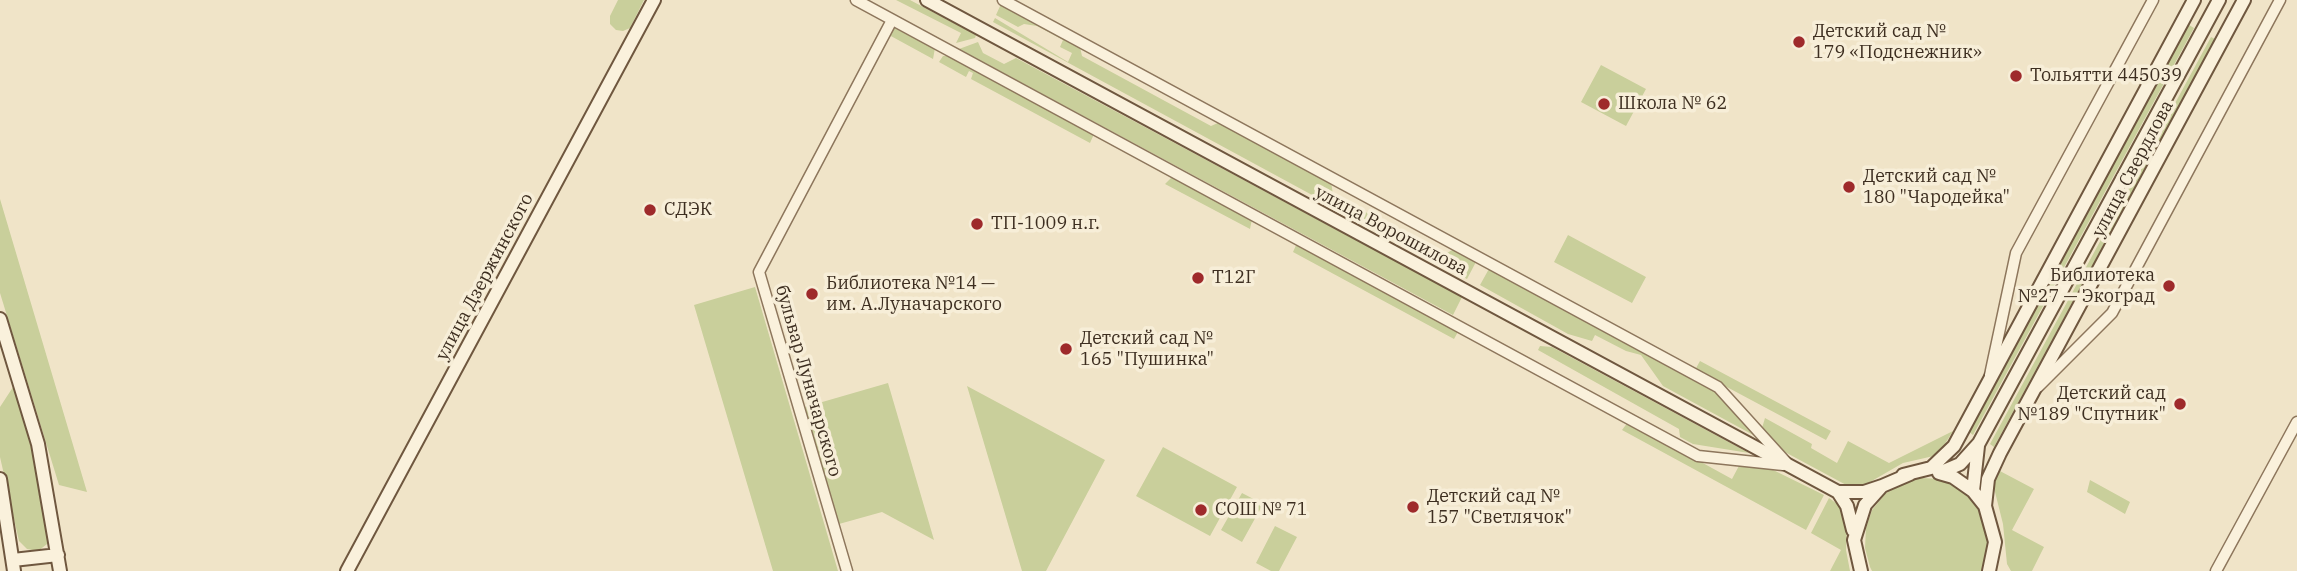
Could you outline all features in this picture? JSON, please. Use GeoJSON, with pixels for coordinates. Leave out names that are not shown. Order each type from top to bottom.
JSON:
{"type":"FeatureCollection","features":[{"type":"Feature","properties":{"kind":"main road","name":"улица Дзержинского"},"geometry":{"type":"LineString","coordinates":[[347,571],[654,0]]}},
{"type":"Feature","properties":{"kind":"main road","name":"улица Ворошилова"},"geometry":{"type":"LineString","coordinates":[[927,0],[1838,492]]}},
{"type":"Feature","properties":{"kind":"main road","name":"улица Свердлова"},"geometry":{"type":"LineString","coordinates":[[1882,486],[1903,475],[1931,468],[1954,446],[2194,0]]}},
{"type":"Feature","properties":{"kind":"main road","name":"улица Свердлова"},"geometry":{"type":"LineString","coordinates":[[1940,473],[1960,464],[1979,443],[2219,0]]}},
{"type":"Feature","properties":{"kind":"main road","name":"улица Свердлова"},"geometry":{"type":"LineString","coordinates":[[1985,506],[1988,479],[2244,0]]}},
{"type":"Feature","properties":{"kind":"main road"},"geometry":{"type":"LineString","coordinates":[[0,319],[38,444],[60,571]]}},
{"type":"Feature","properties":{"kind":"main road","name":"улица Свердлова"},"geometry":{"type":"LineString","coordinates":[[1973,491],[1974,463],[1979,443]]}},
{"type":"Feature","properties":{"kind":"main road"},"geometry":{"type":"LineString","coordinates":[[1903,475],[1940,473],[1973,491],[1985,506],[2002,571]]}},
{"type":"Feature","properties":{"kind":"main road"},"geometry":{"type":"LineString","coordinates":[[0,479],[13,565],[58,555]]}},
{"type":"Feature","properties":{"kind":"main road"},"geometry":{"type":"LineString","coordinates":[[1859,569],[1852,519],[1838,492],[1864,492],[1882,486]]}},
{"type":"Feature","properties":{"kind":"main road"},"geometry":{"type":"LineString","coordinates":[[1854,540],[1865,505],[1882,486]]}},
{"type":"Feature","properties":{"kind":"main road"},"geometry":{"type":"LineString","coordinates":[[1989,571],[1995,542]]}},
{"type":"Feature","properties":{"kind":"street"},"geometry":{"type":"LineString","coordinates":[[856,0],[1698,456],[1788,465]]}},
{"type":"Feature","properties":{"kind":"street"},"geometry":{"type":"LineString","coordinates":[[1003,0],[1718,387],[1788,465]]}},
{"type":"Feature","properties":{"kind":"street"},"geometry":{"type":"LineString","coordinates":[[1987,386],[2010,274],[2017,253],[2153,0]]}},
{"type":"Feature","properties":{"kind":"street"},"geometry":{"type":"LineString","coordinates":[[2031,395],[2112,313],[2280,0]]}},
{"type":"Feature","properties":{"kind":"street","name":"бульвар Луначарского"},"geometry":{"type":"LineString","coordinates":[[847,571],[760,272],[892,20]]}},
{"type":"Feature","properties":{"kind":"street"},"geometry":{"type":"LineString","coordinates":[[2216,571],[2297,422]]}},
{"type":"Feature","properties":{"kind":"green space"},"geometry":{"type":"Polygon","coordinates":[[[618,0],[644,0],[630,28],[623,31],[616,30],[610,24],[610,16],[618,0]]]}},
{"type":"Feature","properties":{"kind":"green space"},"geometry":{"type":"Polygon","coordinates":[[[896,0],[910,0],[976,35],[975,38],[956,43],[961,33],[896,0]]]}},
{"type":"Feature","properties":{"kind":"green space"},"geometry":{"type":"Polygon","coordinates":[[[1001,4],[1080,47],[1082,56],[1211,126],[1220,122],[1331,181],[1333,195],[1445,254],[1456,248],[1477,260],[1467,279],[993,22],[995,18],[1068,62],[1072,53],[1060,47],[1063,40],[1037,26],[1024,24],[1018,27],[996,15],[1001,4]]]}},
{"type":"Feature","properties":{"kind":"green space"},"geometry":{"type":"Polygon","coordinates":[[[2189,25],[2194,28],[1973,435],[1969,432],[2189,25]]]}},
{"type":"Feature","properties":{"kind":"green space"},"geometry":{"type":"Polygon","coordinates":[[[894,28],[935,48],[933,59],[889,35],[894,28]]]}},
{"type":"Feature","properties":{"kind":"green space"},"geometry":{"type":"Polygon","coordinates":[[[2211,37],[2215,39],[1994,447],[1990,444],[2211,37]]]}},
{"type":"Feature","properties":{"kind":"green space"},"geometry":{"type":"Polygon","coordinates":[[[978,42],[983,53],[1004,64],[1016,58],[1462,297],[1453,315],[959,49],[978,42]]]}},
{"type":"Feature","properties":{"kind":"green space"},"geometry":{"type":"Polygon","coordinates":[[[943,56],[949,56],[1094,134],[1090,143],[971,79],[973,73],[969,71],[966,77],[939,62],[943,56]]]}},
{"type":"Feature","properties":{"kind":"green space"},"geometry":{"type":"Polygon","coordinates":[[[1601,65],[1646,89],[1626,126],[1581,102],[1601,65]]]}},
{"type":"Feature","properties":{"kind":"green space"},"geometry":{"type":"Polygon","coordinates":[[[1173,176],[1252,219],[1250,229],[1165,184],[1173,176]]]}},
{"type":"Feature","properties":{"kind":"green space"},"geometry":{"type":"Polygon","coordinates":[[[0,199],[87,492],[59,485],[0,293],[0,199]]]}},
{"type":"Feature","properties":{"kind":"green space"},"geometry":{"type":"Polygon","coordinates":[[[1568,235],[1646,277],[1632,303],[1554,262],[1568,235]]]}},
{"type":"Feature","properties":{"kind":"green space"},"geometry":{"type":"Polygon","coordinates":[[[1297,243],[1459,330],[1454,339],[1293,252],[1297,243]]]}},
{"type":"Feature","properties":{"kind":"green space"},"geometry":{"type":"Polygon","coordinates":[[[1490,267],[1712,389],[1757,437],[1663,386],[1641,355],[1626,351],[1595,335],[1592,341],[1568,334],[1480,285],[1490,267]]]}},
{"type":"Feature","properties":{"kind":"green space"},"geometry":{"type":"Polygon","coordinates":[[[755,287],[838,571],[773,571],[694,305],[755,287]]]}},
{"type":"Feature","properties":{"kind":"green space"},"geometry":{"type":"Polygon","coordinates":[[[1540,346],[1552,347],[1749,453],[1693,444],[1680,437],[1679,429],[1538,350],[1540,346]]]}},
{"type":"Feature","properties":{"kind":"green space"},"geometry":{"type":"Polygon","coordinates":[[[1700,361],[1831,431],[1826,440],[1695,370],[1700,361]]]}},
{"type":"Feature","properties":{"kind":"green space"},"geometry":{"type":"Polygon","coordinates":[[[888,383],[934,540],[882,512],[839,524],[805,407],[888,383]]]}},
{"type":"Feature","properties":{"kind":"green space"},"geometry":{"type":"Polygon","coordinates":[[[15,384],[47,509],[51,541],[38,551],[27,549],[19,541],[0,457],[0,407],[15,384]]]}},
{"type":"Feature","properties":{"kind":"green space"},"geometry":{"type":"Polygon","coordinates":[[[967,386],[1105,460],[1046,571],[1022,571],[967,386]]]}},
{"type":"Feature","properties":{"kind":"green space"},"geometry":{"type":"Polygon","coordinates":[[[1765,418],[1812,444],[1811,448],[1837,463],[1848,441],[1889,463],[1953,431],[1938,455],[1903,463],[1863,486],[1850,487],[1783,451],[1762,428],[1765,418]]]}},
{"type":"Feature","properties":{"kind":"green space"},"geometry":{"type":"Polygon","coordinates":[[[1628,422],[1732,479],[1741,462],[1765,466],[1824,495],[1806,530],[1622,430],[1628,422]]]}},
{"type":"Feature","properties":{"kind":"green space"},"geometry":{"type":"Polygon","coordinates":[[[1163,447],[1237,487],[1210,536],[1136,496],[1163,447]]]}},
{"type":"Feature","properties":{"kind":"green space"},"geometry":{"type":"Polygon","coordinates":[[[1998,470],[2034,489],[2012,530],[2044,547],[2032,571],[2011,571],[2007,564],[2003,524],[1993,484],[1998,470]]]}},
{"type":"Feature","properties":{"kind":"green space"},"geometry":{"type":"Polygon","coordinates":[[[1921,478],[1941,479],[1959,487],[1975,499],[1986,518],[1990,539],[1987,560],[1981,571],[1872,571],[1865,548],[1866,528],[1872,510],[1885,494],[1902,483],[1921,478]]]}},
{"type":"Feature","properties":{"kind":"green space"},"geometry":{"type":"Polygon","coordinates":[[[2090,480],[2130,502],[2125,514],[2087,492],[2090,480]]]}},
{"type":"Feature","properties":{"kind":"green space"},"geometry":{"type":"Polygon","coordinates":[[[1242,493],[1263,504],[1242,542],[1221,530],[1242,493]]]}},
{"type":"Feature","properties":{"kind":"green space"},"geometry":{"type":"Polygon","coordinates":[[[1829,498],[1840,506],[1847,522],[1846,550],[1850,571],[1830,571],[1841,550],[1811,533],[1829,498]]]}},
{"type":"Feature","properties":{"kind":"green space"},"geometry":{"type":"Polygon","coordinates":[[[1275,526],[1297,537],[1279,571],[1271,571],[1256,563],[1275,526]]]}},
{"type":"Feature","properties":{"kind":"place","name":"Детский сад № 179 «Подснежник»"},"geometry":{"type":"Point","coordinates":[1799,42]}},
{"type":"Feature","properties":{"kind":"place","name":"Тольятти 445039"},"geometry":{"type":"Point","coordinates":[2016,76]}},
{"type":"Feature","properties":{"kind":"place","name":"Школа № 62"},"geometry":{"type":"Point","coordinates":[1604,104]}},
{"type":"Feature","properties":{"kind":"place","name":"Детский сад № 180 \"Чародейка\""},"geometry":{"type":"Point","coordinates":[1849,187]}},
{"type":"Feature","properties":{"kind":"place","name":"СДЭК"},"geometry":{"type":"Point","coordinates":[650,210]}},
{"type":"Feature","properties":{"kind":"place","name":"ТП-1009 н.г."},"geometry":{"type":"Point","coordinates":[977,224]}},
{"type":"Feature","properties":{"kind":"place","name":"T12Г"},"geometry":{"type":"Point","coordinates":[1198,278]}},
{"type":"Feature","properties":{"kind":"place","name":"Библиотека №27 — Экоград"},"geometry":{"type":"Point","coordinates":[2169,286]}},
{"type":"Feature","properties":{"kind":"place","name":"Библиотека №14 — им. А.Луначарского"},"geometry":{"type":"Point","coordinates":[812,294]}},
{"type":"Feature","properties":{"kind":"place","name":"Детский сад № 165 \"Пушинка\""},"geometry":{"type":"Point","coordinates":[1066,349]}},
{"type":"Feature","properties":{"kind":"place","name":"Детский сад №189 \"Спутник\""},"geometry":{"type":"Point","coordinates":[2180,404]}},
{"type":"Feature","properties":{"kind":"place","name":"Детский сад № 157 \"Светлячок\""},"geometry":{"type":"Point","coordinates":[1413,507]}},
{"type":"Feature","properties":{"kind":"place","name":"СОШ № 71"},"geometry":{"type":"Point","coordinates":[1201,510]}}]}
